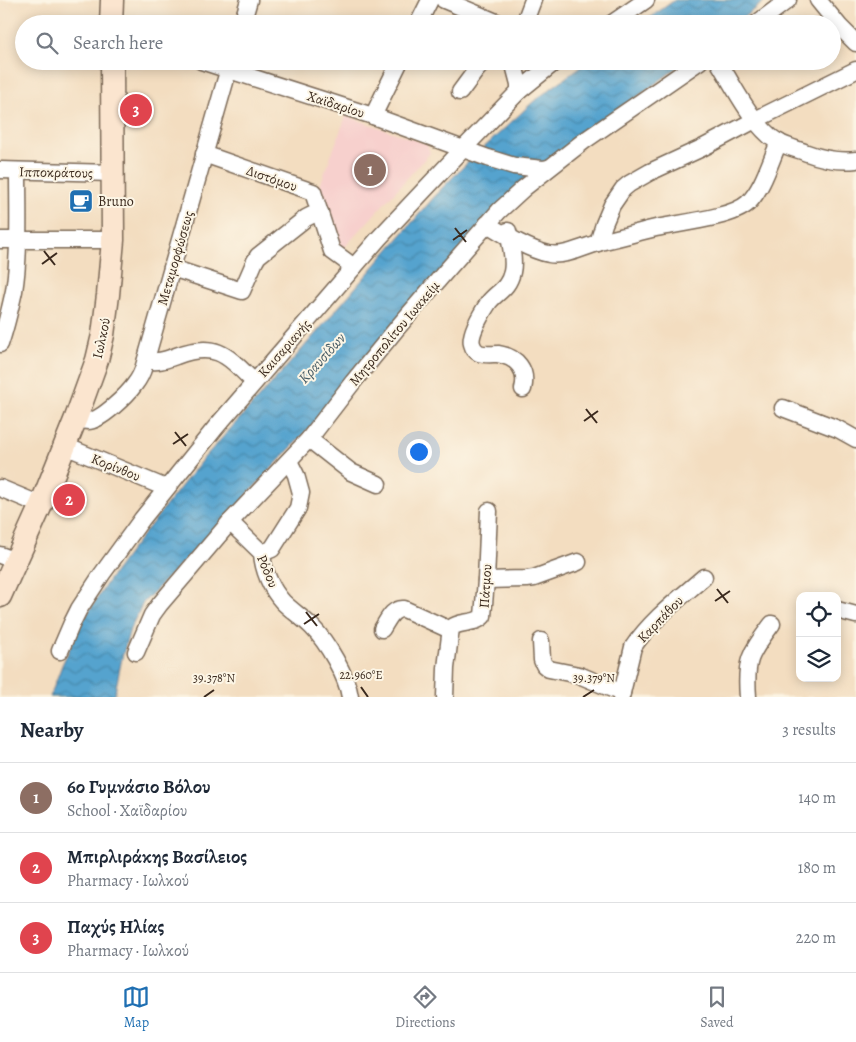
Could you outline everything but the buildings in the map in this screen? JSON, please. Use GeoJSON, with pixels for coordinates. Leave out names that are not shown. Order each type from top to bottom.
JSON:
{"type":"FeatureCollection","features":[{"type":"Feature","properties":{"kind":"main road"},"geometry":{"type":"LineString","coordinates":[[111,15],[112,0]]}},
{"type":"Feature","properties":{"kind":"main road","name":"Ιωλκού"},"geometry":{"type":"LineString","coordinates":[[0,596],[8,558],[41,506],[76,418],[97,360],[103,335],[113,240],[112,70]]}},
{"type":"Feature","properties":{"kind":"street"},"geometry":{"type":"LineString","coordinates":[[245,15],[249,0]]}},
{"type":"Feature","properties":{"kind":"street"},"geometry":{"type":"LineString","coordinates":[[422,15],[430,0]]}},
{"type":"Feature","properties":{"kind":"street"},"geometry":{"type":"LineString","coordinates":[[444,0],[480,15]]}},
{"type":"Feature","properties":{"kind":"street"},"geometry":{"type":"LineString","coordinates":[[527,15],[533,0]]}},
{"type":"Feature","properties":{"kind":"street"},"geometry":{"type":"LineString","coordinates":[[624,15],[646,0]]}},
{"type":"Feature","properties":{"kind":"street"},"geometry":{"type":"LineString","coordinates":[[768,15],[788,0]]}},
{"type":"Feature","properties":{"kind":"street"},"geometry":{"type":"LineString","coordinates":[[818,0],[830,15]]}},
{"type":"Feature","properties":{"kind":"street"},"geometry":{"type":"LineString","coordinates":[[841,28],[856,43]]}},
{"type":"Feature","properties":{"kind":"street","name":"Μεταμορφώσεως"},"geometry":{"type":"LineString","coordinates":[[76,418],[87,421],[91,420],[112,407],[136,383],[140,376],[229,70]]}},
{"type":"Feature","properties":{"kind":"street","name":"Χαϊδαρίου"},"geometry":{"type":"LineString","coordinates":[[241,70],[514,166],[546,169]]}},
{"type":"Feature","properties":{"kind":"street"},"geometry":{"type":"LineString","coordinates":[[373,116],[396,70]]}},
{"type":"Feature","properties":{"kind":"street"},"geometry":{"type":"LineString","coordinates":[[460,92],[476,70]]}},
{"type":"Feature","properties":{"kind":"street"},"geometry":{"type":"LineString","coordinates":[[515,70],[519,91]]}},
{"type":"Feature","properties":{"kind":"street","name":"Καισαριανής"},"geometry":{"type":"LineString","coordinates":[[60,651],[72,622],[87,596],[129,537],[166,488],[254,382],[379,238],[466,150],[519,91],[545,70]]}},
{"type":"Feature","properties":{"kind":"street","name":"Μητροπολίτου Ιωακείμ"},"geometry":{"type":"LineString","coordinates":[[136,652],[152,615],[160,604],[230,522],[309,439],[398,327],[487,224],[546,169],[687,70]]}},
{"type":"Feature","properties":{"kind":"street"},"geometry":{"type":"LineString","coordinates":[[724,70],[755,120],[770,136],[779,142],[814,156],[841,161],[856,160]]}},
{"type":"Feature","properties":{"kind":"street"},"geometry":{"type":"LineString","coordinates":[[598,243],[612,205],[629,184],[856,70]]}},
{"type":"Feature","properties":{"kind":"street"},"geometry":{"type":"LineString","coordinates":[[487,224],[522,244],[548,254],[566,254],[598,243],[656,228],[734,212],[747,204],[761,185],[779,142]]}},
{"type":"Feature","properties":{"kind":"street","name":"Διστόμου"},"geometry":{"type":"LineString","coordinates":[[204,154],[313,192],[332,251],[354,267]]}},
{"type":"Feature","properties":{"kind":"street","name":"Ιπποκράτους"},"geometry":{"type":"LineString","coordinates":[[0,170],[112,173]]}},
{"type":"Feature","properties":{"kind":"street"},"geometry":{"type":"LineString","coordinates":[[0,344],[4,321],[14,290],[18,240],[18,171]]}},
{"type":"Feature","properties":{"kind":"street"},"geometry":{"type":"LineString","coordinates":[[500,211],[508,228],[513,260],[512,272],[500,293],[490,301],[480,318],[471,342],[479,353],[497,354],[513,360],[524,372],[524,389]]}},
{"type":"Feature","properties":{"kind":"street"},"geometry":{"type":"LineString","coordinates":[[172,268],[242,291],[258,256],[306,218],[320,212]]}},
{"type":"Feature","properties":{"kind":"street"},"geometry":{"type":"LineString","coordinates":[[0,240],[113,240]]}},
{"type":"Feature","properties":{"kind":"street"},"geometry":{"type":"LineString","coordinates":[[146,360],[159,361],[191,351],[209,350],[220,353],[228,358],[254,382]]}},
{"type":"Feature","properties":{"kind":"street"},"geometry":{"type":"LineString","coordinates":[[783,408],[856,439]]}},
{"type":"Feature","properties":{"kind":"street"},"geometry":{"type":"LineString","coordinates":[[309,439],[352,472],[378,484]]}},
{"type":"Feature","properties":{"kind":"street","name":"Κορίνθου"},"geometry":{"type":"LineString","coordinates":[[65,446],[166,488]]}},
{"type":"Feature","properties":{"kind":"street"},"geometry":{"type":"LineString","coordinates":[[262,553],[272,549],[298,508],[301,493],[296,475],[289,461]]}},
{"type":"Feature","properties":{"kind":"street"},"geometry":{"type":"LineString","coordinates":[[0,488],[41,506]]}},
{"type":"Feature","properties":{"kind":"street","name":"Πάτμου"},"geometry":{"type":"LineString","coordinates":[[450,630],[455,625],[478,620],[483,616],[489,511]]}},
{"type":"Feature","properties":{"kind":"street","name":"Ρόδου"},"geometry":{"type":"LineString","coordinates":[[230,522],[262,553],[270,584],[282,601],[320,636],[338,663],[350,697]]}},
{"type":"Feature","properties":{"kind":"street"},"geometry":{"type":"LineString","coordinates":[[486,580],[534,578],[578,562]]}},
{"type":"Feature","properties":{"kind":"street","name":"Καρπάθου"},"geometry":{"type":"LineString","coordinates":[[621,695],[637,641],[654,621],[704,577]]}},
{"type":"Feature","properties":{"kind":"street"},"geometry":{"type":"LineString","coordinates":[[382,629],[392,612],[404,609],[450,630],[445,697]]}},
{"type":"Feature","properties":{"kind":"street"},"geometry":{"type":"LineString","coordinates":[[841,611],[856,614]]}},
{"type":"Feature","properties":{"kind":"street"},"geometry":{"type":"LineString","coordinates":[[748,697],[747,674],[749,659],[772,624]]}},
{"type":"Feature","properties":{"kind":"street"},"geometry":{"type":"LineString","coordinates":[[541,641],[544,665],[550,669],[579,675],[621,695]]}},
{"type":"Feature","properties":{"kind":"shaded area"},"geometry":{"type":"Polygon","coordinates":[[[346,116],[427,144],[430,153],[344,248],[338,248],[319,188],[346,116]]]}},
{"type":"Feature","properties":{"kind":"water"},"geometry":{"type":"Polygon","coordinates":[[[675,0],[766,0],[747,15],[654,15],[675,0]]]}},
{"type":"Feature","properties":{"kind":"water","name":"Κραυσίδων"},"geometry":{"type":"Polygon","coordinates":[[[576,70],[674,70],[544,166],[301,437],[143,603],[130,629],[114,697],[50,697],[81,624],[108,581],[202,460],[290,363],[442,188],[534,101],[576,70]]]}},
{"type":"Feature","properties":{"kind":"place","name":"Παχύς Ηλίας"},"geometry":{"type":"Point","coordinates":[136,110]}},
{"type":"Feature","properties":{"kind":"place","name":"6ο Γυμνάσιο Βόλου"},"geometry":{"type":"Point","coordinates":[370,170]}},
{"type":"Feature","properties":{"kind":"place","name":"Bruno"},"geometry":{"type":"Point","coordinates":[81,201]}},
{"type":"Feature","properties":{"kind":"place","name":"Μπιρλιράκης Βασίλειος"},"geometry":{"type":"Point","coordinates":[69,500]}}]}
